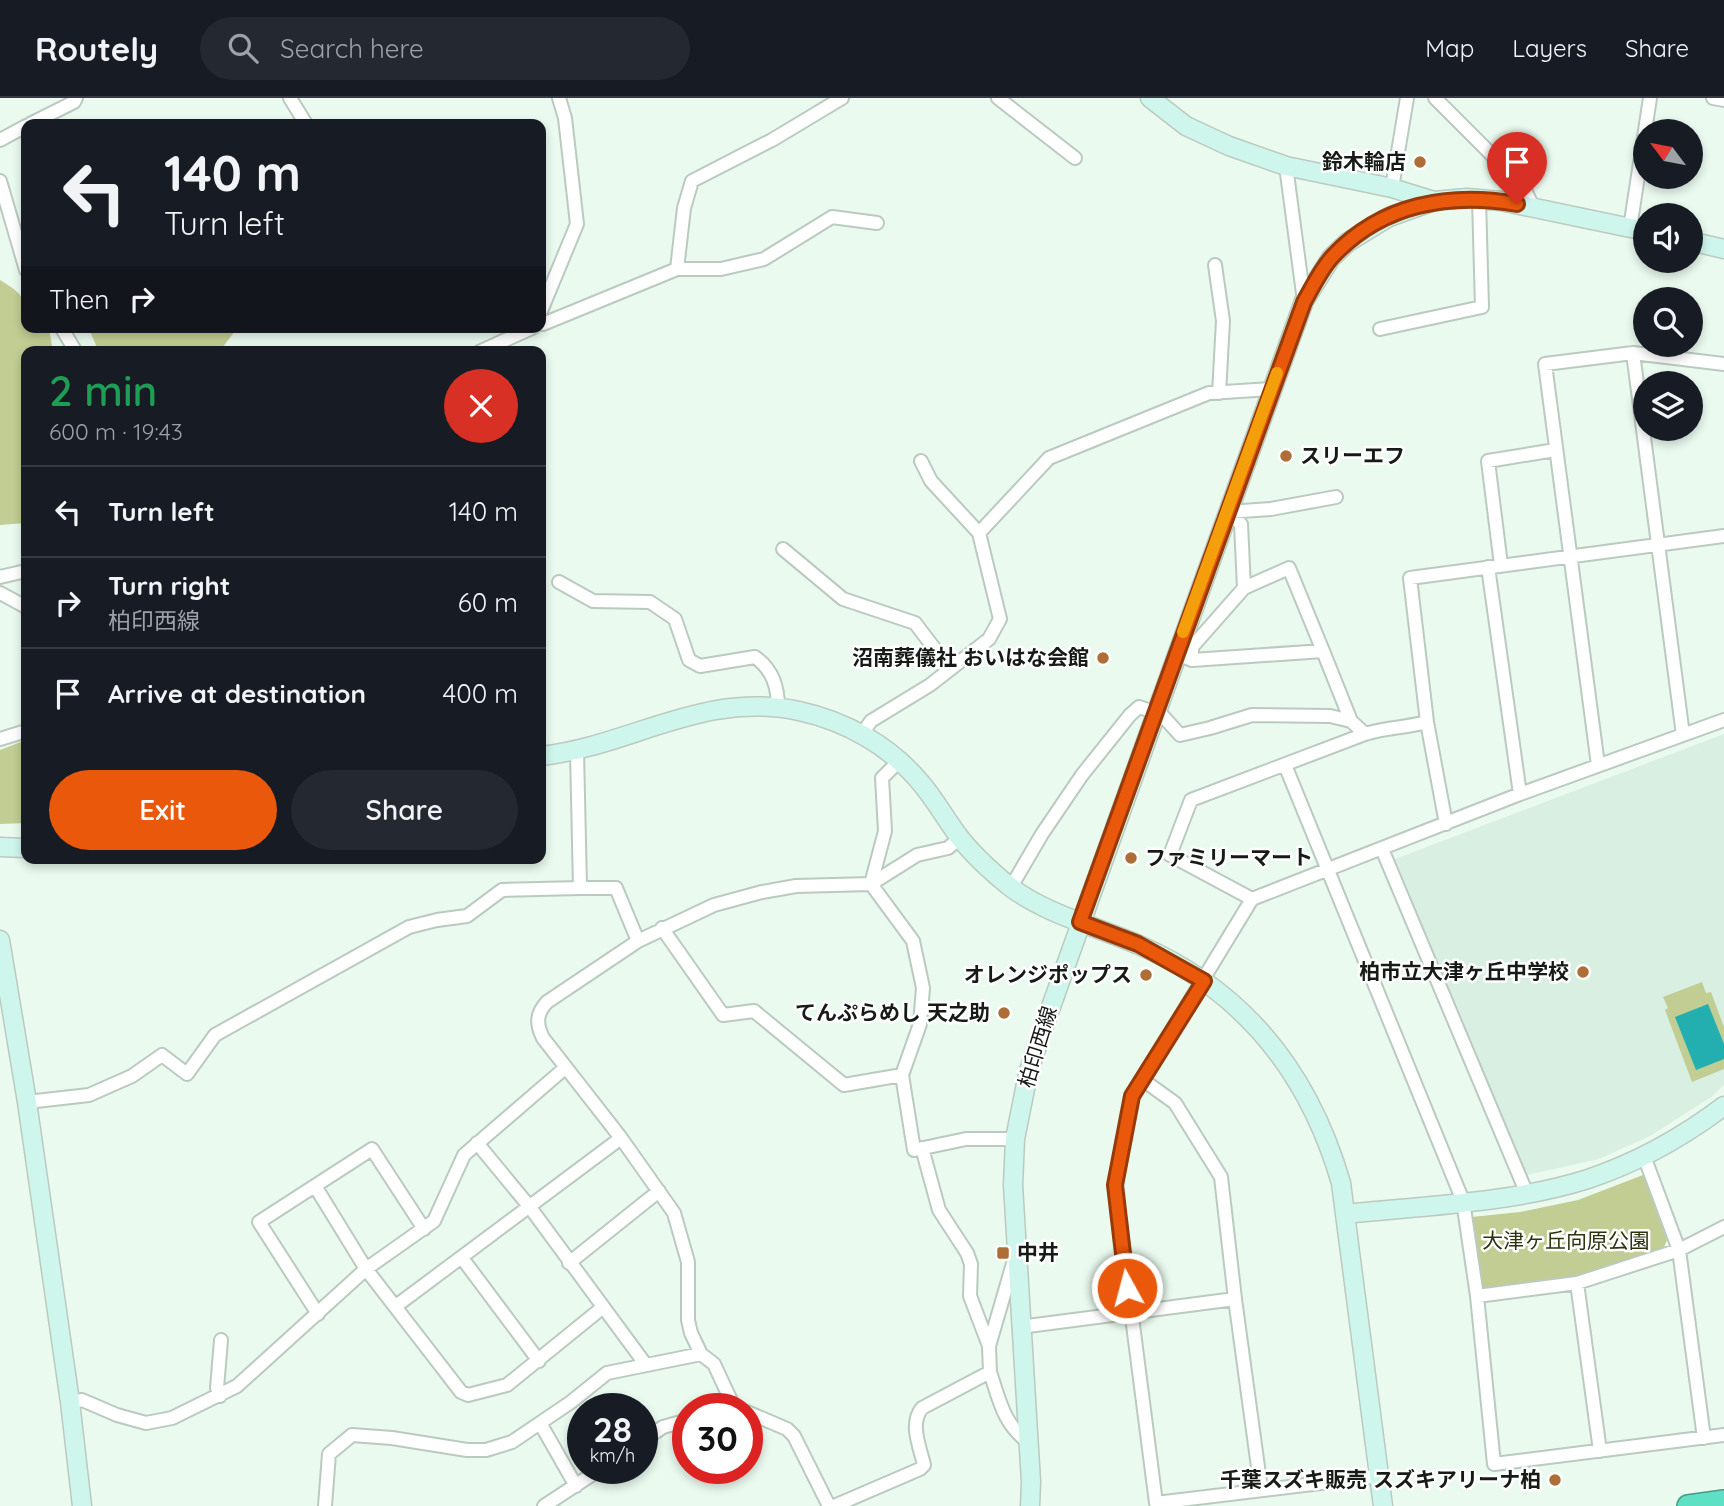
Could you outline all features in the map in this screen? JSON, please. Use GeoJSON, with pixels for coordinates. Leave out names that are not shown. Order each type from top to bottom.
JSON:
{"type":"FeatureCollection","features":[{"type":"Feature","properties":{"kind":"highway"},"geometry":{"type":"LineString","coordinates":[[1688,1506],[1724,1502]]}},
{"type":"Feature","properties":{"kind":"street"},"geometry":{"type":"LineString","coordinates":[[40,119],[74,102],[76,98]]}},
{"type":"Feature","properties":{"kind":"street"},"geometry":{"type":"LineString","coordinates":[[290,98],[303,119]]}},
{"type":"Feature","properties":{"kind":"street"},"geometry":{"type":"LineString","coordinates":[[546,305],[577,224],[565,118],[559,98]]}},
{"type":"Feature","properties":{"kind":"street"},"geometry":{"type":"LineString","coordinates":[[677,269],[684,208],[692,181],[772,140],[842,98]]}},
{"type":"Feature","properties":{"kind":"street"},"geometry":{"type":"LineString","coordinates":[[998,98],[1075,158]]}},
{"type":"Feature","properties":{"kind":"street"},"geometry":{"type":"LineString","coordinates":[[1150,98],[1186,126],[1229,146],[1286,166],[1392,188],[1434,201]]}},
{"type":"Feature","properties":{"kind":"street"},"geometry":{"type":"LineString","coordinates":[[1392,188],[1407,98]]}},
{"type":"Feature","properties":{"kind":"street"},"geometry":{"type":"LineString","coordinates":[[1435,98],[1523,186],[1533,207]]}},
{"type":"Feature","properties":{"kind":"street"},"geometry":{"type":"LineString","coordinates":[[1640,203],[1650,98]]}},
{"type":"Feature","properties":{"kind":"street"},"geometry":{"type":"LineString","coordinates":[[1713,98],[1724,100]]}},
{"type":"Feature","properties":{"kind":"street"},"geometry":{"type":"LineString","coordinates":[[0,139],[21,128]]}},
{"type":"Feature","properties":{"kind":"street"},"geometry":{"type":"LineString","coordinates":[[1286,166],[1304,302]]}},
{"type":"Feature","properties":{"kind":"street"},"geometry":{"type":"LineString","coordinates":[[0,181],[21,253]]}},
{"type":"Feature","properties":{"kind":"street"},"geometry":{"type":"LineString","coordinates":[[1380,329],[1482,307],[1479,199]]}},
{"type":"Feature","properties":{"kind":"street","name":"柏印西線"},"geometry":{"type":"LineString","coordinates":[[1030,1506],[1029,1443],[1015,1257],[1013,1185],[1015,1139],[1028,1074],[1155,712],[1184,657],[1227,512],[1304,302],[1331,258],[1348,242],[1389,216],[1434,201],[1479,199],[1533,207],[1633,229]]}},
{"type":"Feature","properties":{"kind":"street"},"geometry":{"type":"LineString","coordinates":[[546,319],[677,269],[720,269],[764,260],[832,217],[877,223]]}},
{"type":"Feature","properties":{"kind":"street"},"geometry":{"type":"LineString","coordinates":[[1703,244],[1724,248]]}},
{"type":"Feature","properties":{"kind":"street"},"geometry":{"type":"LineString","coordinates":[[1215,265],[1223,321],[1219,393]]}},
{"type":"Feature","properties":{"kind":"street"},"geometry":{"type":"LineString","coordinates":[[487,346],[515,333]]}},
{"type":"Feature","properties":{"kind":"street"},"geometry":{"type":"LineString","coordinates":[[1598,765],[1545,365],[1633,353]]}},
{"type":"Feature","properties":{"kind":"street"},"geometry":{"type":"LineString","coordinates":[[1634,357],[1683,735]]}},
{"type":"Feature","properties":{"kind":"street"},"geometry":{"type":"LineString","coordinates":[[1666,357],[1724,364]]}},
{"type":"Feature","properties":{"kind":"street"},"geometry":{"type":"LineString","coordinates":[[979,533],[1049,458],[1209,393],[1271,389]]}},
{"type":"Feature","properties":{"kind":"street"},"geometry":{"type":"LineString","coordinates":[[1520,794],[1495,566],[1488,461],[1556,450]]}},
{"type":"Feature","properties":{"kind":"street"},"geometry":{"type":"LineString","coordinates":[[862,734],[871,721],[930,685],[989,639],[1000,619],[979,533],[931,481],[921,461]]}},
{"type":"Feature","properties":{"kind":"street"},"geometry":{"type":"LineString","coordinates":[[1227,512],[1271,509],[1336,497]]}},
{"type":"Feature","properties":{"kind":"street"},"geometry":{"type":"LineString","coordinates":[[1227,512],[1241,524],[1244,588]]}},
{"type":"Feature","properties":{"kind":"street"},"geometry":{"type":"LineString","coordinates":[[1446,824],[1427,722],[1410,578],[1724,536]]}},
{"type":"Feature","properties":{"kind":"street"},"geometry":{"type":"LineString","coordinates":[[783,549],[843,599],[915,623],[950,669]]}},
{"type":"Feature","properties":{"kind":"street"},"geometry":{"type":"LineString","coordinates":[[1184,657],[1244,588],[1289,568],[1351,720],[1365,734]]}},
{"type":"Feature","properties":{"kind":"street"},"geometry":{"type":"LineString","coordinates":[[0,577],[21,572]]}},
{"type":"Feature","properties":{"kind":"street"},"geometry":{"type":"LineString","coordinates":[[559,582],[593,601],[650,602],[675,619],[689,660],[700,666],[755,657],[768,666],[778,692],[778,708]]}},
{"type":"Feature","properties":{"kind":"street"},"geometry":{"type":"LineString","coordinates":[[0,593],[21,604]]}},
{"type":"Feature","properties":{"kind":"street"},"geometry":{"type":"LineString","coordinates":[[1184,657],[1323,651]]}},
{"type":"Feature","properties":{"kind":"street"},"geometry":{"type":"LineString","coordinates":[[546,755],[613,742],[681,716],[715,709],[750,706],[816,715],[862,734],[899,761],[930,794],[960,838],[1011,887],[1034,902],[1148,949],[1204,981],[1248,1018],[1297,1077],[1332,1150],[1341,1183],[1383,1506]]}},
{"type":"Feature","properties":{"kind":"street"},"geometry":{"type":"LineString","coordinates":[[1011,887],[1042,834],[1082,775],[1139,707],[1161,714],[1180,735],[1210,729],[1252,715],[1330,716],[1351,720]]}},
{"type":"Feature","properties":{"kind":"street"},"geometry":{"type":"LineString","coordinates":[[1379,1476],[1156,1503],[1115,1185],[1132,1096],[1252,899],[1520,794],[1724,720]]}},
{"type":"Feature","properties":{"kind":"street"},"geometry":{"type":"LineString","coordinates":[[1252,899],[1170,855],[1191,800],[1365,734],[1387,727],[1408,727],[1427,722]]}},
{"type":"Feature","properties":{"kind":"street"},"geometry":{"type":"LineString","coordinates":[[0,739],[21,733]]}},
{"type":"Feature","properties":{"kind":"street"},"geometry":{"type":"LineString","coordinates":[[577,751],[580,888]]}},
{"type":"Feature","properties":{"kind":"street"},"geometry":{"type":"LineString","coordinates":[[871,884],[885,831],[882,778],[899,761]]}},
{"type":"Feature","properties":{"kind":"street"},"geometry":{"type":"LineString","coordinates":[[1285,765],[1463,1201],[1477,1296],[1494,1464],[1724,1435]]}},
{"type":"Feature","properties":{"kind":"street"},"geometry":{"type":"LineString","coordinates":[[727,1393],[714,1364],[701,1354],[691,1333],[688,1320],[688,1262],[674,1213],[538,1028],[539,1010],[638,941],[714,905],[762,892],[820,884],[871,884],[918,855],[948,848],[960,838]]}},
{"type":"Feature","properties":{"kind":"street"},"geometry":{"type":"LineString","coordinates":[[0,847],[21,848]]}},
{"type":"Feature","properties":{"kind":"street"},"geometry":{"type":"LineString","coordinates":[[1382,849],[1527,1194]]}},
{"type":"Feature","properties":{"kind":"street"},"geometry":{"type":"LineString","coordinates":[[871,884],[913,941],[923,989],[920,1024],[902,1075],[914,1150],[966,1139],[1015,1139]]}},
{"type":"Feature","properties":{"kind":"street"},"geometry":{"type":"LineString","coordinates":[[27,1102],[89,1095],[132,1076],[162,1055],[187,1074],[215,1035],[409,928],[437,920],[467,916],[502,890],[616,888],[638,941]]}},
{"type":"Feature","properties":{"kind":"street"},"geometry":{"type":"LineString","coordinates":[[662,928],[723,1015],[754,1011],[844,1085],[902,1075]]}},
{"type":"Feature","properties":{"kind":"street"},"geometry":{"type":"LineString","coordinates":[[0,940],[27,1102],[70,1402],[82,1506]]}},
{"type":"Feature","properties":{"kind":"street"},"geometry":{"type":"LineString","coordinates":[[70,1402],[82,1400],[117,1415],[146,1423],[172,1419],[237,1386],[366,1269],[434,1221],[464,1155],[565,1068]]}},
{"type":"Feature","properties":{"kind":"street"},"geometry":{"type":"LineString","coordinates":[[1143,1080],[1175,1103],[1221,1177],[1261,1489]]}},
{"type":"Feature","properties":{"kind":"street"},"geometry":{"type":"LineString","coordinates":[[1345,1214],[1527,1194],[1588,1179],[1644,1156],[1724,1107]]}},
{"type":"Feature","properties":{"kind":"street"},"geometry":{"type":"LineString","coordinates":[[396,1306],[621,1138]]}},
{"type":"Feature","properties":{"kind":"street"},"geometry":{"type":"LineString","coordinates":[[477,1143],[529,1206],[646,1365]]}},
{"type":"Feature","properties":{"kind":"street"},"geometry":{"type":"LineString","coordinates":[[922,1148],[939,1210],[967,1253],[971,1264],[970,1296],[989,1346]]}},
{"type":"Feature","properties":{"kind":"street"},"geometry":{"type":"LineString","coordinates":[[318,1314],[259,1222],[372,1149],[424,1230]]}},
{"type":"Feature","properties":{"kind":"street"},"geometry":{"type":"LineString","coordinates":[[1644,1156],[1679,1250],[1704,1437]]}},
{"type":"Feature","properties":{"kind":"street"},"geometry":{"type":"LineString","coordinates":[[315,1186],[366,1269],[461,1392],[468,1395],[507,1385],[603,1308]]}},
{"type":"Feature","properties":{"kind":"street"},"geometry":{"type":"LineString","coordinates":[[569,1263],[659,1191]]}},
{"type":"Feature","properties":{"kind":"street"},"geometry":{"type":"LineString","coordinates":[[1477,1296],[1577,1283],[1679,1250],[1724,1227]]}},
{"type":"Feature","properties":{"kind":"street"},"geometry":{"type":"LineString","coordinates":[[1015,1257],[989,1346],[990,1372],[1005,1418],[1016,1433],[1029,1443]]}},
{"type":"Feature","properties":{"kind":"street"},"geometry":{"type":"LineString","coordinates":[[462,1258],[539,1361]]}},
{"type":"Feature","properties":{"kind":"street"},"geometry":{"type":"LineString","coordinates":[[1577,1283],[1600,1451]]}},
{"type":"Feature","properties":{"kind":"street"},"geometry":{"type":"LineString","coordinates":[[1020,1327],[1236,1299]]}},
{"type":"Feature","properties":{"kind":"street"},"geometry":{"type":"LineString","coordinates":[[220,1396],[217,1388],[221,1340]]}},
{"type":"Feature","properties":{"kind":"street"},"geometry":{"type":"LineString","coordinates":[[325,1506],[329,1454],[352,1435],[392,1438],[467,1450],[486,1450],[512,1442],[607,1373],[701,1354]]}},
{"type":"Feature","properties":{"kind":"street"},"geometry":{"type":"LineString","coordinates":[[763,1419],[787,1429],[794,1436],[832,1506],[920,1469],[924,1465],[915,1425],[916,1416],[922,1408],[990,1372]]}},
{"type":"Feature","properties":{"kind":"street"},"geometry":{"type":"LineString","coordinates":[[540,1423],[576,1486]]}},
{"type":"Feature","properties":{"kind":"street"},"geometry":{"type":"LineString","coordinates":[[544,1506],[579,1484]]}},
{"type":"Feature","properties":{"kind":"shaded area","name":"柏市立大津ヶ丘中学校"},"geometry":{"type":"Polygon","coordinates":[[[1724,734],[1724,1085],[1711,1097],[1650,1136],[1599,1159],[1526,1175],[1395,859],[1724,734]]]}},
{"type":"Feature","properties":{"kind":"green space"},"geometry":{"type":"Polygon","coordinates":[[[0,280],[21,297],[21,333],[49,333],[52,346],[21,346],[21,523],[0,525],[0,280]]]}},
{"type":"Feature","properties":{"kind":"green space"},"geometry":{"type":"Polygon","coordinates":[[[91,333],[233,333],[224,346],[96,346],[91,333]]]}},
{"type":"Feature","properties":{"kind":"green space"},"geometry":{"type":"Polygon","coordinates":[[[21,742],[21,823],[0,824],[0,750],[21,742]]]}},
{"type":"Feature","properties":{"kind":"green space"},"geometry":{"type":"Polygon","coordinates":[[[1702,982],[1706,993],[1711,992],[1724,1027],[1724,1069],[1692,1082],[1665,1010],[1668,1008],[1663,997],[1702,982]]]}},
{"type":"Feature","properties":{"kind":"green space","name":"大津ヶ丘向原公園"},"geometry":{"type":"Polygon","coordinates":[[[1643,1175],[1667,1240],[1664,1247],[1575,1278],[1485,1288],[1481,1284],[1472,1217],[1520,1212],[1578,1200],[1643,1175]]]}},
{"type":"Feature","properties":{"kind":"water"},"geometry":{"type":"Polygon","coordinates":[[[1708,1004],[1724,1044],[1724,1059],[1696,1070],[1675,1017],[1708,1004]]]}},
{"type":"Feature","properties":{"kind":"slow traffic"},"geometry":{"type":"LineString","coordinates":[[1183,632],[1277,373]]}},
{"type":"Feature","properties":{"kind":"place","name":"鈴木輪店"},"geometry":{"type":"Point","coordinates":[1420,162]}},
{"type":"Feature","properties":{"kind":"place","name":"スリーエフ"},"geometry":{"type":"Point","coordinates":[1286,456]}},
{"type":"Feature","properties":{"kind":"place","name":"沼南葬儀社 おいはな会館"},"geometry":{"type":"Point","coordinates":[1103,658]}},
{"type":"Feature","properties":{"kind":"place","name":"ファミリーマート"},"geometry":{"type":"Point","coordinates":[1131,858]}},
{"type":"Feature","properties":{"kind":"place","name":"柏市立大津ヶ丘中学校"},"geometry":{"type":"Point","coordinates":[1583,972]}},
{"type":"Feature","properties":{"kind":"place","name":"オレンジポップス"},"geometry":{"type":"Point","coordinates":[1146,975]}},
{"type":"Feature","properties":{"kind":"place","name":"てんぷらめし 天之助"},"geometry":{"type":"Point","coordinates":[1004,1013]}},
{"type":"Feature","properties":{"kind":"place","name":"中井"},"geometry":{"type":"Point","coordinates":[1003,1253]}},
{"type":"Feature","properties":{"kind":"place","name":"千葉スズキ販売 スズキアリーナ柏"},"geometry":{"type":"Point","coordinates":[1555,1480]}},
{"type":"Feature","properties":{"kind":"route"},"geometry":{"type":"LineString","coordinates":[[1127,1288],[1115,1185],[1132,1096],[1204,981],[1138,944],[1080,922],[1271,389],[1304,302],[1331,258],[1348,242],[1389,216],[1434,201],[1479,199],[1517,204]]}}]}
